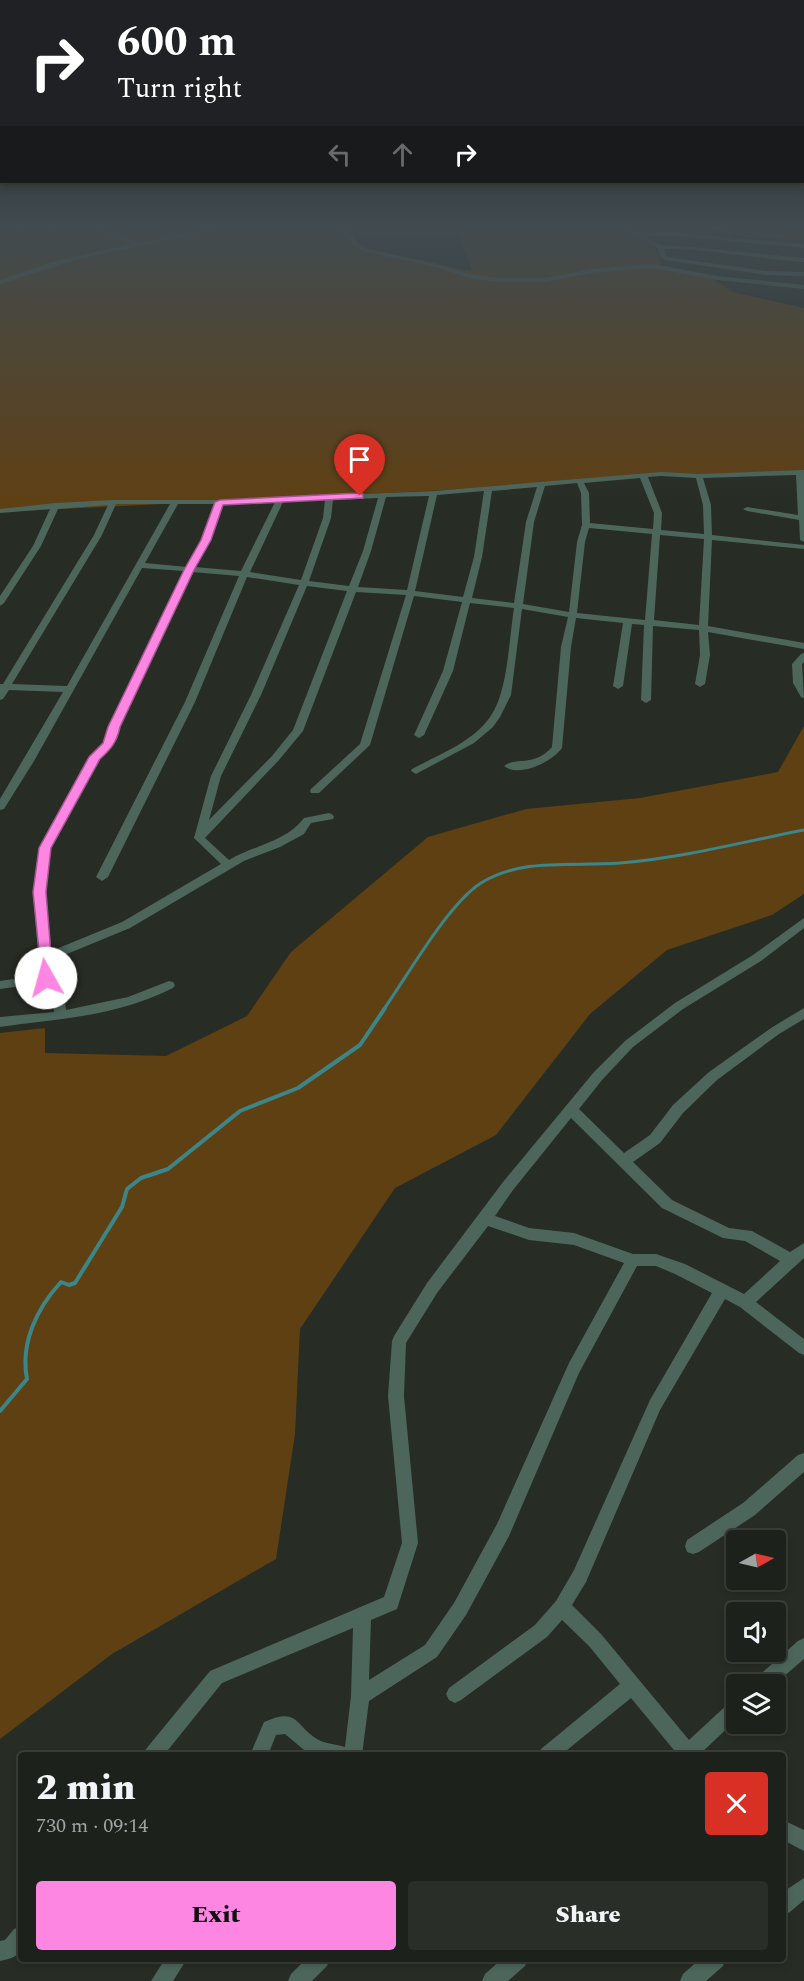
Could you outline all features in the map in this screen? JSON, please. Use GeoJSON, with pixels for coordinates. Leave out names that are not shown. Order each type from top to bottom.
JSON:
{"type":"FeatureCollection","features":[{"type":"Feature","properties":{"kind":"street"},"geometry":{"type":"LineString","coordinates":[[0,511],[113,502],[220,502],[382,496],[643,475],[699,476],[802,472],[804,540]]}},
{"type":"Feature","properties":{"kind":"street"},"geometry":{"type":"LineString","coordinates":[[643,475],[658,513],[649,623],[646,700]]}},
{"type":"Feature","properties":{"kind":"street"},"geometry":{"type":"LineString","coordinates":[[699,476],[707,505],[708,537],[703,628],[705,655],[700,684]]}},
{"type":"Feature","properties":{"kind":"street"},"geometry":{"type":"LineString","coordinates":[[509,766],[539,764],[550,757],[557,748],[560,694],[571,615],[576,598],[581,542],[586,525],[585,493],[579,480]]}},
{"type":"Feature","properties":{"kind":"street"},"geometry":{"type":"LineString","coordinates":[[416,771],[440,759],[487,728],[500,710],[506,695],[535,497],[542,484]]}},
{"type":"Feature","properties":{"kind":"street"},"geometry":{"type":"LineString","coordinates":[[419,735],[448,671],[478,557],[488,488]]}},
{"type":"Feature","properties":{"kind":"street"},"geometry":{"type":"LineString","coordinates":[[315,791],[365,745],[409,593],[434,493]]}},
{"type":"Feature","properties":{"kind":"street"},"geometry":{"type":"LineString","coordinates":[[199,838],[224,808],[280,754],[298,731],[374,532],[382,496]]}},
{"type":"Feature","properties":{"kind":"street"},"geometry":{"type":"LineString","coordinates":[[199,838],[216,776],[256,695],[304,582],[327,518],[329,497]]}},
{"type":"Feature","properties":{"kind":"street"},"geometry":{"type":"LineString","coordinates":[[102,877],[190,702],[280,499]]}},
{"type":"Feature","properties":{"kind":"street"},"geometry":{"type":"LineString","coordinates":[[0,807],[70,689],[176,501]]}},
{"type":"Feature","properties":{"kind":"street"},"geometry":{"type":"LineString","coordinates":[[0,697],[3,687],[98,536],[113,502]]}},
{"type":"Feature","properties":{"kind":"street"},"geometry":{"type":"LineString","coordinates":[[61,1016],[58,991],[46,978],[44,960],[39,892],[45,848],[95,757],[112,738],[114,727],[189,570],[206,540],[220,502]]}},
{"type":"Feature","properties":{"kind":"street"},"geometry":{"type":"LineString","coordinates":[[0,603],[36,546],[56,505]]}},
{"type":"Feature","properties":{"kind":"street"},"geometry":{"type":"LineString","coordinates":[[747,509],[803,518]]}},
{"type":"Feature","properties":{"kind":"street"},"geometry":{"type":"LineString","coordinates":[[586,525],[657,534],[804,546]]}},
{"type":"Feature","properties":{"kind":"street"},"geometry":{"type":"LineString","coordinates":[[139,565],[245,574],[352,590],[409,593],[628,622],[703,628],[804,645]]}},
{"type":"Feature","properties":{"kind":"street"},"geometry":{"type":"LineString","coordinates":[[618,686],[628,622]]}},
{"type":"Feature","properties":{"kind":"street"},"geometry":{"type":"LineString","coordinates":[[804,656],[797,664],[798,683],[804,695]]}},
{"type":"Feature","properties":{"kind":"street"},"geometry":{"type":"LineString","coordinates":[[3,687],[70,689]]}},
{"type":"Feature","properties":{"kind":"street"},"geometry":{"type":"LineString","coordinates":[[44,960],[116,930],[240,858],[276,844],[300,831],[308,820],[329,817]]}},
{"type":"Feature","properties":{"kind":"street"},"geometry":{"type":"LineString","coordinates":[[199,838],[229,866]]}},
{"type":"Feature","properties":{"kind":"street"},"geometry":{"type":"LineString","coordinates":[[154,1752],[216,1677],[391,1603],[410,1543],[396,1396],[399,1341],[432,1287],[485,1220],[508,1186],[570,1109],[629,1044],[679,1006],[757,958],[804,922]]}},
{"type":"Feature","properties":{"kind":"street"},"geometry":{"type":"LineString","coordinates":[[0,985],[46,978]]}},
{"type":"Feature","properties":{"kind":"street"},"geometry":{"type":"LineString","coordinates":[[0,1022],[61,1016],[155,992],[169,985]]}},
{"type":"Feature","properties":{"kind":"street"},"geometry":{"type":"LineString","coordinates":[[622,1162],[655,1139],[678,1109],[714,1076],[775,1031],[804,1013]]}},
{"type":"Feature","properties":{"kind":"street"},"geometry":{"type":"LineString","coordinates":[[570,1109],[667,1204],[728,1234],[747,1235],[791,1260]]}},
{"type":"Feature","properties":{"kind":"street"},"geometry":{"type":"LineString","coordinates":[[485,1220],[529,1234],[574,1239],[633,1260],[656,1260],[680,1269],[745,1302],[804,1348]]}},
{"type":"Feature","properties":{"kind":"street"},"geometry":{"type":"LineString","coordinates":[[745,1302],[804,1249]]}},
{"type":"Feature","properties":{"kind":"street"},"geometry":{"type":"LineString","coordinates":[[360,1696],[431,1651],[460,1609],[503,1530],[574,1368],[633,1260]]}},
{"type":"Feature","properties":{"kind":"street"},"geometry":{"type":"LineString","coordinates":[[455,1694],[541,1631],[562,1607],[580,1576],[655,1406],[722,1290]]}},
{"type":"Feature","properties":{"kind":"street"},"geometry":{"type":"LineString","coordinates":[[693,1546],[749,1509],[804,1461]]}},
{"type":"Feature","properties":{"kind":"street"},"geometry":{"type":"LineString","coordinates":[[562,1607],[595,1640],[687,1752]]}},
{"type":"Feature","properties":{"kind":"street"},"geometry":{"type":"LineString","coordinates":[[353,1752],[360,1696],[362,1616]]}},
{"type":"Feature","properties":{"kind":"street"},"geometry":{"type":"LineString","coordinates":[[773,1674],[804,1647]]}},
{"type":"Feature","properties":{"kind":"street"},"geometry":{"type":"LineString","coordinates":[[551,1752],[632,1686]]}},
{"type":"Feature","properties":{"kind":"street"},"geometry":{"type":"LineString","coordinates":[[691,1752],[726,1718]]}},
{"type":"Feature","properties":{"kind":"street"},"geometry":{"type":"LineString","coordinates":[[260,1752],[270,1728],[280,1723],[290,1725],[314,1747],[331,1752]]}},
{"type":"Feature","properties":{"kind":"street"},"geometry":{"type":"LineString","coordinates":[[786,1831],[804,1841]]}},
{"type":"Feature","properties":{"kind":"street"},"geometry":{"type":"LineString","coordinates":[[786,1903],[804,1888]]}},
{"type":"Feature","properties":{"kind":"street"},"geometry":{"type":"LineString","coordinates":[[0,1951],[11,1949],[18,1940]]}},
{"type":"Feature","properties":{"kind":"street"},"geometry":{"type":"LineString","coordinates":[[160,1981],[175,1962]]}},
{"type":"Feature","properties":{"kind":"street"},"geometry":{"type":"LineString","coordinates":[[298,1981],[317,1962]]}},
{"type":"Feature","properties":{"kind":"street"},"geometry":{"type":"LineString","coordinates":[[492,1981],[514,1962]]}},
{"type":"Feature","properties":{"kind":"street"},"geometry":{"type":"LineString","coordinates":[[690,1981],[712,1962]]}},
{"type":"Feature","properties":{"kind":"shaded area"},"geometry":{"type":"Polygon","coordinates":[[[0,320],[804,320],[804,472],[699,476],[661,474],[488,488],[0,512],[0,320]]]}},
{"type":"Feature","properties":{"kind":"shaded area"},"geometry":{"type":"Polygon","coordinates":[[[804,726],[804,894],[772,915],[667,950],[590,1014],[496,1135],[395,1188],[300,1329],[295,1434],[276,1559],[112,1654],[0,1739],[0,1033],[45,1028],[45,1053],[166,1056],[247,1016],[291,952],[428,837],[526,809],[640,798],[778,772],[804,726]]]}},
{"type":"Feature","properties":{"kind":"waterway"},"geometry":{"type":"LineString","coordinates":[[384,1009],[429,941],[455,907],[481,883],[497,875],[531,866],[620,863],[666,857],[804,830]]}},
{"type":"Feature","properties":{"kind":"waterway"},"geometry":{"type":"LineString","coordinates":[[0,1411],[27,1379],[25,1366],[28,1339],[38,1315],[61,1282],[69,1285],[75,1283],[122,1207],[127,1189],[141,1178],[168,1169],[240,1111],[298,1088],[360,1045],[385,1008]]}},
{"type":"Feature","properties":{"kind":"route"},"geometry":{"type":"LineString","coordinates":[[46,978],[39,892],[45,848],[95,757],[112,738],[114,727],[189,570],[206,540],[220,502],[360,496]]}}]}
